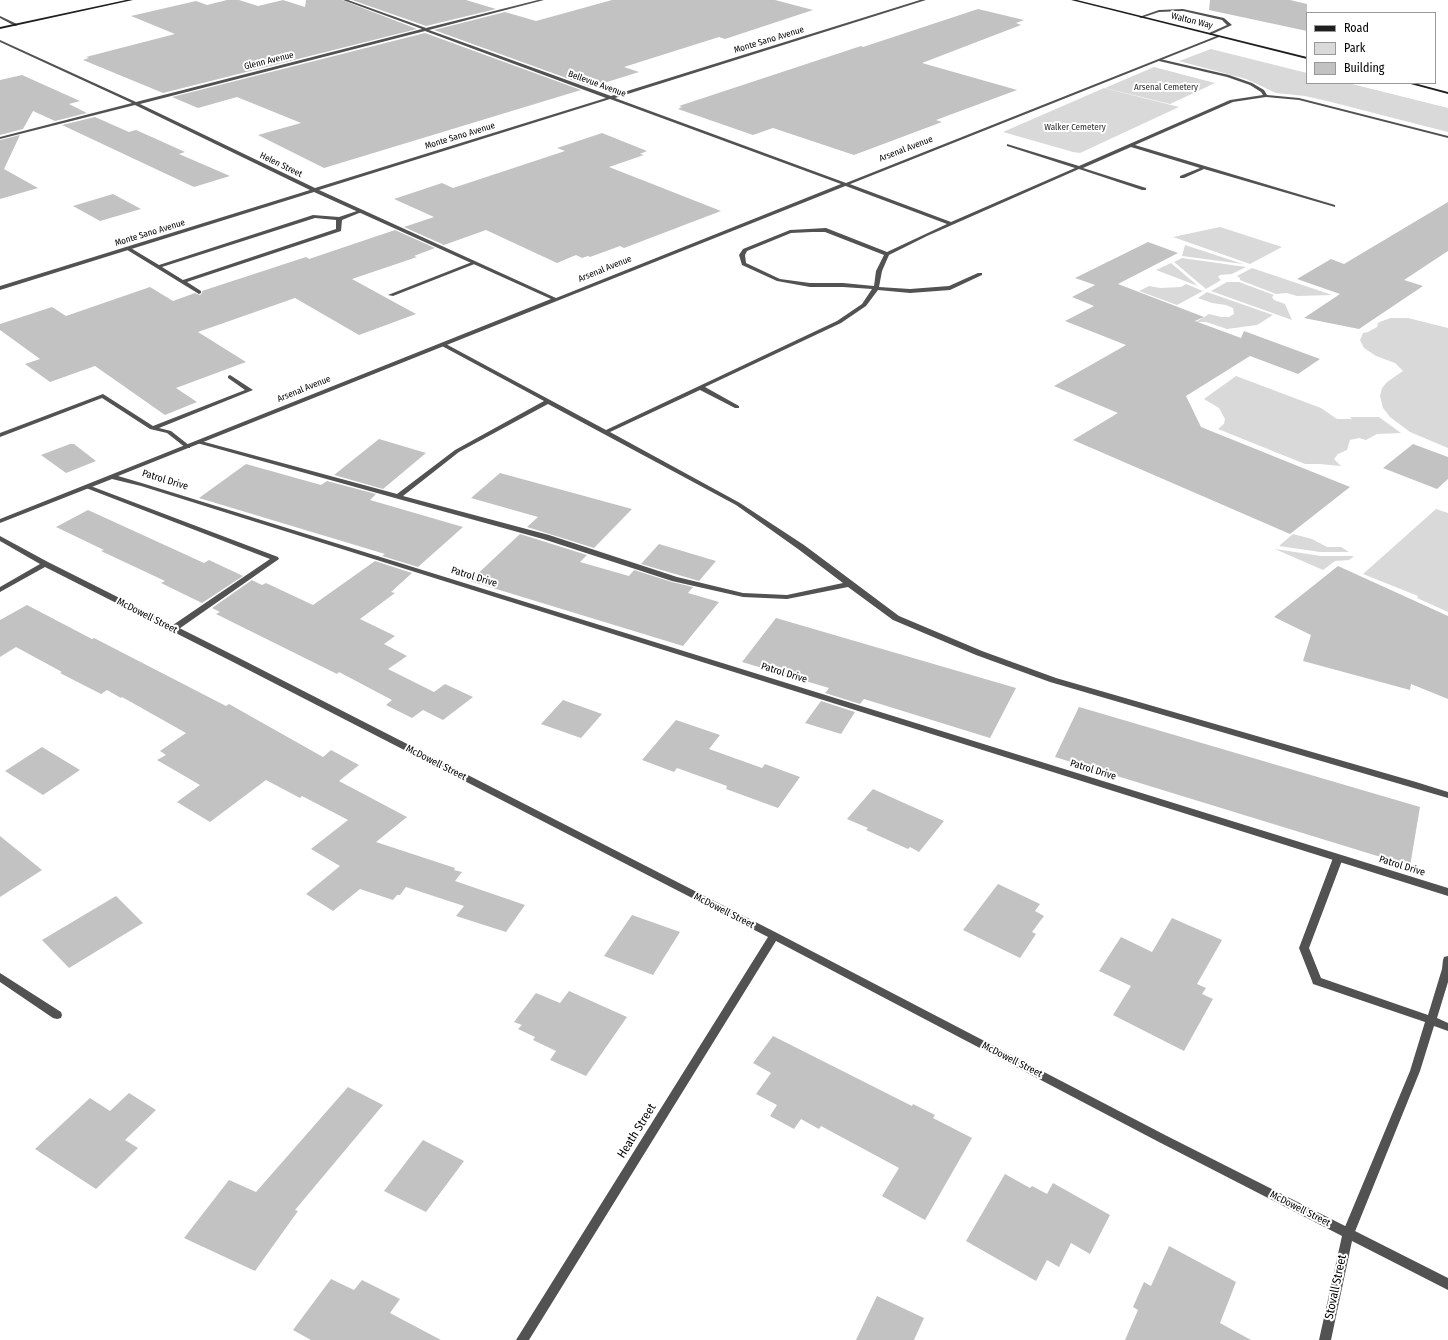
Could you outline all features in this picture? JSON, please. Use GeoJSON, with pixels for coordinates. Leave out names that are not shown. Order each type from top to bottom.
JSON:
{"type":"FeatureCollection","features":[{"type":"Feature","properties":{"kind":"main road"},"geometry":{"type":"LineString","coordinates":[[0,28],[131,0]]}},
{"type":"Feature","properties":{"kind":"main road","name":"Walton Way"},"geometry":{"type":"LineString","coordinates":[[1073,0],[1306,58]]}},
{"type":"Feature","properties":{"kind":"main road"},"geometry":{"type":"LineString","coordinates":[[1413,84],[1448,93]]}},
{"type":"Feature","properties":{"kind":"street","name":"Bellevue Avenue"},"geometry":{"type":"LineString","coordinates":[[345,0],[952,224]]}},
{"type":"Feature","properties":{"kind":"street","name":"Glenn Avenue"},"geometry":{"type":"LineString","coordinates":[[0,138],[542,0]]}},
{"type":"Feature","properties":{"kind":"street","name":"Monte Sano Avenue"},"geometry":{"type":"LineString","coordinates":[[0,288],[924,0]]}},
{"type":"Feature","properties":{"kind":"street"},"geometry":{"type":"LineString","coordinates":[[1141,17],[1160,11],[1183,10],[1223,19],[1230,25],[1210,34]]}},
{"type":"Feature","properties":{"kind":"street"},"geometry":{"type":"LineString","coordinates":[[0,17],[16,25]]}},
{"type":"Feature","properties":{"kind":"street","name":"Arsenal Avenue"},"geometry":{"type":"LineString","coordinates":[[0,521],[1218,36]]}},
{"type":"Feature","properties":{"kind":"street","name":"Helen Street"},"geometry":{"type":"LineString","coordinates":[[0,41],[135,103],[314,190],[556,300]]}},
{"type":"Feature","properties":{"kind":"street"},"geometry":{"type":"LineString","coordinates":[[1160,60],[1228,76],[1263,91],[1266,96]]}},
{"type":"Feature","properties":{"kind":"street"},"geometry":{"type":"LineString","coordinates":[[606,432],[839,322],[864,305],[876,288],[879,270],[887,254],[1129,145],[1232,101],[1266,96],[1299,99],[1448,137]]}},
{"type":"Feature","properties":{"kind":"street"},"geometry":{"type":"LineString","coordinates":[[1009,145],[1144,189]]}},
{"type":"Feature","properties":{"kind":"street"},"geometry":{"type":"LineString","coordinates":[[1129,145],[1333,206]]}},
{"type":"Feature","properties":{"kind":"street"},"geometry":{"type":"LineString","coordinates":[[1182,177],[1205,167]]}},
{"type":"Feature","properties":{"kind":"street"},"geometry":{"type":"LineString","coordinates":[[158,267],[315,216],[339,219],[362,212]]}},
{"type":"Feature","properties":{"kind":"street"},"geometry":{"type":"LineString","coordinates":[[183,282],[339,230],[339,219]]}},
{"type":"Feature","properties":{"kind":"street"},"geometry":{"type":"LineString","coordinates":[[887,254],[826,230],[812,230],[790,232],[745,250],[742,255],[744,264],[779,280],[810,285],[910,291],[950,288],[980,274]]}},
{"type":"Feature","properties":{"kind":"street"},"geometry":{"type":"LineString","coordinates":[[127,248],[199,292]]}},
{"type":"Feature","properties":{"kind":"street"},"geometry":{"type":"LineString","coordinates":[[391,295],[474,263]]}},
{"type":"Feature","properties":{"kind":"street"},"geometry":{"type":"LineString","coordinates":[[444,345],[738,504],[801,547],[896,618],[979,654],[1053,680],[1413,784],[1448,796]]}},
{"type":"Feature","properties":{"kind":"street"},"geometry":{"type":"LineString","coordinates":[[152,428],[250,390],[230,377]]}},
{"type":"Feature","properties":{"kind":"street"},"geometry":{"type":"LineString","coordinates":[[700,387],[737,407]]}},
{"type":"Feature","properties":{"kind":"street"},"geometry":{"type":"LineString","coordinates":[[0,435],[103,396],[152,428],[169,432],[188,447]]}},
{"type":"Feature","properties":{"kind":"street"},"geometry":{"type":"LineString","coordinates":[[397,497],[457,451],[549,401]]}},
{"type":"Feature","properties":{"kind":"street"},"geometry":{"type":"LineString","coordinates":[[199,442],[546,537],[676,579],[743,595],[787,597],[849,584]]}},
{"type":"Feature","properties":{"kind":"street","name":"Patrol Drive"},"geometry":{"type":"LineString","coordinates":[[112,477],[150,487],[1448,892]]}},
{"type":"Feature","properties":{"kind":"street"},"geometry":{"type":"LineString","coordinates":[[88,487],[276,559],[174,629]]}},
{"type":"Feature","properties":{"kind":"street","name":"McDowell Street"},"geometry":{"type":"LineString","coordinates":[[0,538],[45,564],[774,936],[1348,1234],[1448,1284]]}},
{"type":"Feature","properties":{"kind":"street"},"geometry":{"type":"LineString","coordinates":[[0,590],[45,564]]}},
{"type":"Feature","properties":{"kind":"street"},"geometry":{"type":"LineString","coordinates":[[1338,858],[1304,948],[1317,981],[1448,1027]]}},
{"type":"Feature","properties":{"kind":"street","name":"Heath Street"},"geometry":{"type":"LineString","coordinates":[[522,1340],[774,936]]}},
{"type":"Feature","properties":{"kind":"street","name":"Stovall Street"},"geometry":{"type":"LineString","coordinates":[[1325,1340],[1348,1234],[1415,1071],[1447,968],[1448,960]]}},
{"type":"Feature","properties":{"kind":"street"},"geometry":{"type":"LineString","coordinates":[[0,977],[57,1015]]}},
{"type":"Feature","properties":{"kind":"green space"},"geometry":{"type":"Polygon","coordinates":[[[1211,49],[1306,73],[1306,84],[1352,84],[1448,108],[1448,132],[1305,96],[1276,93],[1246,79],[1179,61],[1211,49]]]}},
{"type":"Feature","properties":{"kind":"green space","name":"Arsenal Cemetery"},"geometry":{"type":"Polygon","coordinates":[[[1154,67],[1215,83],[1170,104],[1105,88],[1154,67]]]}},
{"type":"Feature","properties":{"kind":"green space","name":"Walker Cemetery"},"geometry":{"type":"Polygon","coordinates":[[[1104,88],[1179,107],[1080,153],[1003,132],[1104,88]]]}},
{"type":"Feature","properties":{"kind":"green space"},"geometry":{"type":"Polygon","coordinates":[[[1220,227],[1282,247],[1250,264],[1173,237],[1220,227]]]}},
{"type":"Feature","properties":{"kind":"green space"},"geometry":{"type":"Polygon","coordinates":[[[1185,245],[1243,264],[1182,256],[1185,245]]]}},
{"type":"Feature","properties":{"kind":"green space"},"geometry":{"type":"Polygon","coordinates":[[[1182,258],[1246,267],[1232,274],[1220,275],[1218,277],[1221,280],[1206,289],[1174,262],[1182,258]]]}},
{"type":"Feature","properties":{"kind":"green space"},"geometry":{"type":"Polygon","coordinates":[[[1171,263],[1198,286],[1156,270],[1171,263]]]}},
{"type":"Feature","properties":{"kind":"green space"},"geometry":{"type":"Polygon","coordinates":[[[1252,268],[1332,295],[1297,296],[1287,293],[1276,294],[1240,280],[1237,276],[1252,268]]]}},
{"type":"Feature","properties":{"kind":"green space"},"geometry":{"type":"Polygon","coordinates":[[[1227,282],[1239,282],[1274,295],[1272,297],[1274,300],[1285,304],[1292,320],[1211,291],[1227,282]]]}},
{"type":"Feature","properties":{"kind":"green space"},"geometry":{"type":"Polygon","coordinates":[[[1186,284],[1203,291],[1177,305],[1139,291],[1149,286],[1160,288],[1181,287],[1186,284]]]}},
{"type":"Feature","properties":{"kind":"green space"},"geometry":{"type":"Polygon","coordinates":[[[1207,292],[1273,315],[1257,325],[1227,329],[1206,322],[1196,322],[1209,314],[1229,317],[1234,314],[1233,308],[1198,298],[1207,292]]]}},
{"type":"Feature","properties":{"kind":"green space"},"geometry":{"type":"Polygon","coordinates":[[[1391,318],[1408,318],[1448,328],[1448,448],[1410,432],[1390,417],[1383,408],[1380,396],[1382,388],[1387,382],[1403,371],[1395,363],[1376,356],[1364,348],[1360,340],[1363,333],[1377,327],[1378,323],[1391,318]]]}},
{"type":"Feature","properties":{"kind":"green space"},"geometry":{"type":"Polygon","coordinates":[[[1236,376],[1321,408],[1337,419],[1352,419],[1350,417],[1379,417],[1401,433],[1377,434],[1366,440],[1359,438],[1350,440],[1347,450],[1338,454],[1334,459],[1341,466],[1305,464],[1218,429],[1224,424],[1225,419],[1219,408],[1204,399],[1236,376]]]}},
{"type":"Feature","properties":{"kind":"green space"},"geometry":{"type":"Polygon","coordinates":[[[1436,509],[1448,513],[1448,612],[1417,598],[1418,596],[1363,574],[1436,509]]]}},
{"type":"Feature","properties":{"kind":"green space"},"geometry":{"type":"Polygon","coordinates":[[[1293,534],[1312,539],[1327,547],[1341,547],[1349,552],[1320,552],[1279,546],[1293,534]]]}},
{"type":"Feature","properties":{"kind":"green space"},"geometry":{"type":"Polygon","coordinates":[[[1275,549],[1321,556],[1354,556],[1349,560],[1335,561],[1323,570],[1275,549]]]}},
{"type":"Feature","properties":{"kind":"building"},"geometry":{"type":"Polygon","coordinates":[[[227,0],[239,0],[258,6],[283,0],[305,7],[306,0],[342,0],[417,29],[163,93],[83,60],[89,58],[86,57],[175,34],[131,16],[196,1],[207,5],[227,0]]]}},
{"type":"Feature","properties":{"kind":"building"},"geometry":{"type":"Polygon","coordinates":[[[352,0],[466,0],[496,9],[426,26],[352,0]]]}},
{"type":"Feature","properties":{"kind":"building"},"geometry":{"type":"Polygon","coordinates":[[[612,0],[775,0],[813,10],[725,39],[719,37],[624,67],[639,72],[591,87],[434,30],[505,12],[536,21],[612,0]]]}},
{"type":"Feature","properties":{"kind":"building"},"geometry":{"type":"Polygon","coordinates":[[[1210,0],[1290,0],[1307,4],[1306,31],[1209,10],[1210,0]]]}},
{"type":"Feature","properties":{"kind":"building"},"geometry":{"type":"Polygon","coordinates":[[[978,9],[1024,20],[1016,23],[1021,25],[922,63],[1017,90],[936,120],[942,122],[854,155],[773,128],[753,135],[678,109],[682,107],[679,106],[978,9]]]}},
{"type":"Feature","properties":{"kind":"building"},"geometry":{"type":"Polygon","coordinates":[[[425,33],[581,90],[324,168],[258,135],[301,123],[237,97],[198,108],[172,97],[425,33]]]}},
{"type":"Feature","properties":{"kind":"building"},"geometry":{"type":"Polygon","coordinates":[[[22,75],[80,101],[69,104],[87,113],[55,121],[33,111],[23,129],[0,135],[0,80],[22,75]]]}},
{"type":"Feature","properties":{"kind":"building"},"geometry":{"type":"Polygon","coordinates":[[[95,117],[129,132],[136,130],[185,152],[179,154],[230,176],[194,187],[62,125],[95,117]]]}},
{"type":"Feature","properties":{"kind":"building"},"geometry":{"type":"Polygon","coordinates":[[[602,133],[647,151],[640,154],[644,155],[609,167],[721,211],[624,248],[620,246],[590,257],[588,256],[582,258],[576,255],[557,263],[486,230],[444,245],[404,227],[434,217],[394,199],[442,183],[453,188],[565,151],[557,148],[602,133]]]}},
{"type":"Feature","properties":{"kind":"building"},"geometry":{"type":"Polygon","coordinates":[[[20,135],[4,169],[38,188],[0,199],[0,140],[20,135]]]}},
{"type":"Feature","properties":{"kind":"building"},"geometry":{"type":"Polygon","coordinates":[[[113,194],[141,209],[100,221],[73,206],[113,194]]]}},
{"type":"Feature","properties":{"kind":"building"},"geometry":{"type":"Polygon","coordinates":[[[1448,202],[1448,251],[1404,280],[1423,286],[1359,329],[1304,318],[1340,294],[1297,279],[1331,259],[1344,264],[1448,202]]]}},
{"type":"Feature","properties":{"kind":"building"},"geometry":{"type":"Polygon","coordinates":[[[395,230],[435,248],[414,256],[417,257],[352,279],[416,314],[359,335],[295,298],[198,332],[246,362],[176,388],[197,402],[165,415],[95,366],[50,382],[25,364],[40,359],[0,330],[0,324],[52,307],[66,316],[150,287],[173,301],[195,293],[200,295],[202,291],[205,290],[306,257],[309,259],[395,230]]]}},
{"type":"Feature","properties":{"kind":"building"},"geometry":{"type":"Polygon","coordinates":[[[1148,242],[1178,253],[1118,284],[1204,317],[1195,321],[1241,338],[1244,331],[1320,359],[1298,374],[1250,356],[1186,396],[1201,427],[1350,487],[1290,534],[1073,440],[1118,413],[1054,386],[1126,345],[1065,321],[1094,306],[1072,297],[1095,285],[1075,278],[1148,242]]]}},
{"type":"Feature","properties":{"kind":"building"},"geometry":{"type":"Polygon","coordinates":[[[379,439],[426,453],[383,489],[334,475],[379,439]]]}},
{"type":"Feature","properties":{"kind":"building"},"geometry":{"type":"Polygon","coordinates":[[[70,444],[74,444],[96,461],[66,473],[41,455],[70,444]]]}},
{"type":"Feature","properties":{"kind":"building"},"geometry":{"type":"Polygon","coordinates":[[[1413,444],[1448,457],[1448,479],[1437,489],[1383,468],[1413,444]]]}},
{"type":"Feature","properties":{"kind":"building"},"geometry":{"type":"Polygon","coordinates":[[[246,464],[321,485],[327,481],[376,494],[370,500],[463,527],[418,567],[382,556],[385,554],[199,498],[246,464]]]}},
{"type":"Feature","properties":{"kind":"building"},"geometry":{"type":"Polygon","coordinates":[[[500,473],[632,509],[594,548],[527,527],[538,517],[471,498],[500,473]]]}},
{"type":"Feature","properties":{"kind":"building"},"geometry":{"type":"Polygon","coordinates":[[[88,510],[204,563],[209,560],[243,576],[202,603],[161,583],[165,581],[101,551],[104,550],[56,527],[88,510]]]}},
{"type":"Feature","properties":{"kind":"building"},"geometry":{"type":"Polygon","coordinates":[[[520,534],[587,555],[580,562],[629,576],[634,570],[693,587],[688,593],[719,602],[683,646],[470,581],[520,534]]]}},
{"type":"Feature","properties":{"kind":"building"},"geometry":{"type":"Polygon","coordinates":[[[659,544],[716,561],[699,581],[641,564],[659,544]]]}},
{"type":"Feature","properties":{"kind":"building"},"geometry":{"type":"Polygon","coordinates":[[[375,561],[412,573],[391,592],[395,593],[360,619],[395,636],[384,644],[407,656],[388,669],[434,692],[445,684],[473,697],[443,720],[423,710],[412,718],[386,705],[392,700],[339,672],[337,674],[216,614],[220,612],[212,608],[252,580],[262,585],[266,583],[313,605],[375,561]]]}},
{"type":"Feature","properties":{"kind":"building"},"geometry":{"type":"Polygon","coordinates":[[[1338,566],[1448,616],[1448,699],[1411,684],[1410,690],[1303,661],[1311,635],[1274,617],[1338,566]]]}},
{"type":"Feature","properties":{"kind":"building"},"geometry":{"type":"Polygon","coordinates":[[[27,605],[226,706],[229,704],[323,757],[331,750],[359,765],[339,781],[407,817],[376,842],[455,868],[454,870],[462,872],[455,881],[525,905],[506,932],[456,916],[464,906],[406,887],[400,895],[397,895],[393,900],[360,889],[333,911],[306,894],[340,866],[311,849],[348,820],[302,796],[300,798],[266,780],[210,822],[177,802],[200,785],[157,760],[166,755],[160,751],[186,733],[107,690],[101,694],[60,673],[62,672],[16,647],[0,657],[0,620],[27,605]]]}},
{"type":"Feature","properties":{"kind":"building"},"geometry":{"type":"Polygon","coordinates":[[[776,618],[1016,688],[990,738],[864,699],[860,704],[825,693],[829,688],[742,662],[776,618]]]}},
{"type":"Feature","properties":{"kind":"building"},"geometry":{"type":"Polygon","coordinates":[[[563,700],[602,714],[581,738],[541,724],[563,700]]]}},
{"type":"Feature","properties":{"kind":"building"},"geometry":{"type":"Polygon","coordinates":[[[821,701],[855,712],[841,734],[805,723],[821,701]]]}},
{"type":"Feature","properties":{"kind":"building"},"geometry":{"type":"Polygon","coordinates":[[[1079,707],[1420,807],[1410,866],[1055,757],[1079,707]]]}},
{"type":"Feature","properties":{"kind":"building"},"geometry":{"type":"Polygon","coordinates":[[[676,720],[720,735],[709,749],[762,768],[765,764],[800,777],[778,808],[726,789],[727,786],[677,768],[674,772],[642,760],[676,720]]]}},
{"type":"Feature","properties":{"kind":"building"},"geometry":{"type":"Polygon","coordinates":[[[42,747],[80,770],[43,795],[5,771],[42,747]]]}},
{"type":"Feature","properties":{"kind":"building"},"geometry":{"type":"Polygon","coordinates":[[[873,789],[944,821],[919,852],[910,847],[908,849],[866,830],[868,828],[847,819],[873,789]]]}},
{"type":"Feature","properties":{"kind":"building"},"geometry":{"type":"Polygon","coordinates":[[[0,836],[42,870],[0,897],[0,836]]]}},
{"type":"Feature","properties":{"kind":"building"},"geometry":{"type":"Polygon","coordinates":[[[998,884],[1040,904],[1035,911],[1044,916],[1032,932],[1036,934],[1020,958],[963,930],[998,884]]]}},
{"type":"Feature","properties":{"kind":"building"},"geometry":{"type":"Polygon","coordinates":[[[116,896],[143,923],[69,968],[42,940],[116,896]]]}},
{"type":"Feature","properties":{"kind":"building"},"geometry":{"type":"Polygon","coordinates":[[[632,915],[680,932],[653,975],[604,956],[632,915]]]}},
{"type":"Feature","properties":{"kind":"building"},"geometry":{"type":"Polygon","coordinates":[[[1172,918],[1222,940],[1197,984],[1206,988],[1202,994],[1213,999],[1184,1051],[1113,1015],[1131,986],[1099,971],[1121,937],[1152,952],[1172,918]]]}},
{"type":"Feature","properties":{"kind":"building"},"geometry":{"type":"Polygon","coordinates":[[[569,991],[627,1017],[586,1076],[550,1060],[556,1051],[533,1040],[535,1037],[518,1029],[522,1025],[514,1022],[536,993],[560,1003],[569,991]]]}},
{"type":"Feature","properties":{"kind":"building"},"geometry":{"type":"Polygon","coordinates":[[[773,1036],[912,1106],[913,1104],[935,1115],[933,1118],[972,1138],[925,1220],[882,1196],[899,1168],[821,1126],[819,1129],[801,1119],[794,1129],[770,1116],[777,1105],[756,1094],[771,1073],[753,1063],[773,1036]]]}},
{"type":"Feature","properties":{"kind":"building"},"geometry":{"type":"Polygon","coordinates":[[[348,1087],[383,1105],[295,1210],[298,1211],[255,1271],[184,1238],[229,1180],[256,1192],[348,1087]]]}},
{"type":"Feature","properties":{"kind":"building"},"geometry":{"type":"Polygon","coordinates":[[[129,1093],[156,1110],[125,1140],[138,1148],[96,1189],[35,1149],[90,1098],[110,1111],[129,1093]]]}},
{"type":"Feature","properties":{"kind":"building"},"geometry":{"type":"Polygon","coordinates":[[[423,1140],[464,1161],[426,1212],[384,1191],[423,1140]]]}},
{"type":"Feature","properties":{"kind":"building"},"geometry":{"type":"Polygon","coordinates":[[[1005,1174],[1030,1188],[1032,1186],[1047,1194],[1053,1183],[1110,1215],[1090,1254],[1071,1243],[1059,1267],[1047,1260],[1036,1281],[966,1241],[1005,1174]]]}},
{"type":"Feature","properties":{"kind":"building"},"geometry":{"type":"Polygon","coordinates":[[[1169,1246],[1236,1282],[1220,1323],[1251,1340],[1125,1340],[1138,1310],[1133,1307],[1144,1282],[1151,1286],[1169,1246]]]}},
{"type":"Feature","properties":{"kind":"building"},"geometry":{"type":"Polygon","coordinates":[[[331,1279],[354,1290],[362,1280],[400,1299],[390,1313],[441,1340],[311,1340],[293,1330],[331,1279]]]}},
{"type":"Feature","properties":{"kind":"building"},"geometry":{"type":"Polygon","coordinates":[[[877,1296],[924,1318],[914,1340],[856,1340],[877,1296]]]}}]}
